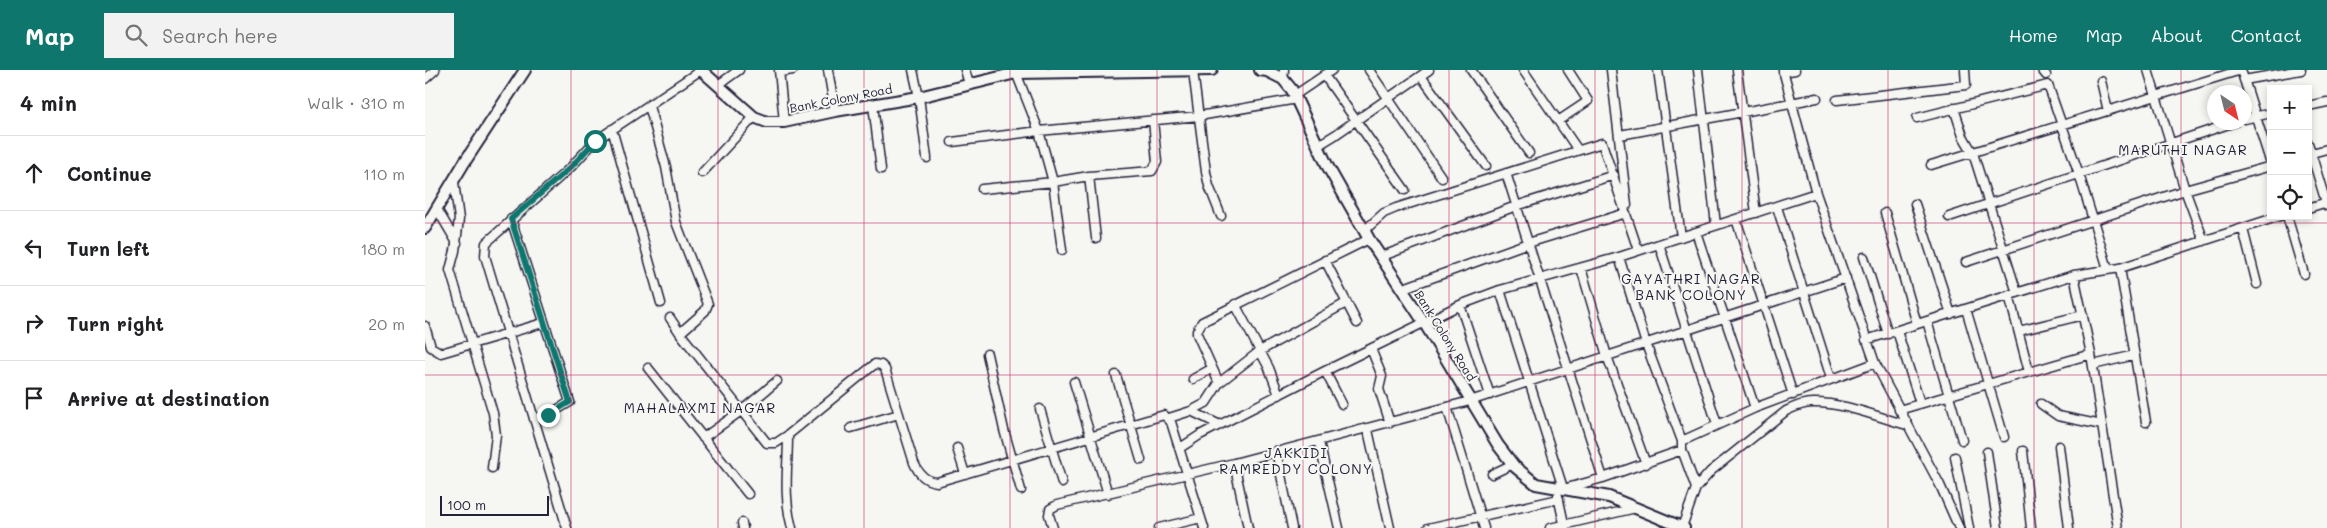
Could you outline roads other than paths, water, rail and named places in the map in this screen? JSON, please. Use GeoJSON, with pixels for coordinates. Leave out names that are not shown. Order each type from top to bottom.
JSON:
{"type":"FeatureCollection","features":[{"type":"Feature","properties":{"kind":"street"},"geometry":{"type":"LineString","coordinates":[[425,79],[435,70]]}},
{"type":"Feature","properties":{"kind":"street"},"geometry":{"type":"LineString","coordinates":[[425,228],[525,70]]}},
{"type":"Feature","properties":{"kind":"street"},"geometry":{"type":"LineString","coordinates":[[567,528],[485,252],[486,243],[571,167],[595,141],[701,70]]}},
{"type":"Feature","properties":{"kind":"street","name":"Bank Colony Road"},"geometry":{"type":"LineString","coordinates":[[701,70],[754,117],[767,122],[785,122],[835,111],[919,97],[1015,71],[1212,70]]}},
{"type":"Feature","properties":{"kind":"street"},"geometry":{"type":"LineString","coordinates":[[718,85],[739,70]]}},
{"type":"Feature","properties":{"kind":"street"},"geometry":{"type":"LineString","coordinates":[[785,122],[779,71],[793,70]]}},
{"type":"Feature","properties":{"kind":"street"},"geometry":{"type":"LineString","coordinates":[[828,70],[835,111]]}},
{"type":"Feature","properties":{"kind":"street"},"geometry":{"type":"LineString","coordinates":[[913,70],[919,97],[927,158]]}},
{"type":"Feature","properties":{"kind":"street"},"geometry":{"type":"LineString","coordinates":[[965,70],[969,84]]}},
{"type":"Feature","properties":{"kind":"street","name":"Bank Colony Road"},"geometry":{"type":"LineString","coordinates":[[1260,70],[1284,74],[1317,146],[1380,257],[1425,324],[1498,445],[1513,464],[1536,484],[1609,497],[1681,528]]}},
{"type":"Feature","properties":{"kind":"street"},"geometry":{"type":"LineString","coordinates":[[952,142],[1039,131],[1199,116],[1296,97],[1332,70]]}},
{"type":"Feature","properties":{"kind":"street"},"geometry":{"type":"LineString","coordinates":[[1369,70],[1441,178]]}},
{"type":"Feature","properties":{"kind":"street"},"geometry":{"type":"LineString","coordinates":[[1317,146],[1429,70]]}},
{"type":"Feature","properties":{"kind":"street"},"geometry":{"type":"LineString","coordinates":[[1471,70],[1529,153]]}},
{"type":"Feature","properties":{"kind":"street"},"geometry":{"type":"LineString","coordinates":[[1523,70],[1578,150]]}},
{"type":"Feature","properties":{"kind":"street"},"geometry":{"type":"LineString","coordinates":[[1558,121],[1588,101],[1568,70]]}},
{"type":"Feature","properties":{"kind":"street"},"geometry":{"type":"LineString","coordinates":[[1611,70],[1629,222]]}},
{"type":"Feature","properties":{"kind":"street"},"geometry":{"type":"LineString","coordinates":[[1658,70],[1681,237]]}},
{"type":"Feature","properties":{"kind":"street"},"geometry":{"type":"LineString","coordinates":[[1698,70],[1716,225]]}},
{"type":"Feature","properties":{"kind":"street"},"geometry":{"type":"LineString","coordinates":[[1737,70],[1756,213]]}},
{"type":"Feature","properties":{"kind":"street"},"geometry":{"type":"LineString","coordinates":[[1795,70],[1783,71],[1790,102],[1816,193],[1866,340],[1875,363],[1939,485],[1959,528]]}},
{"type":"Feature","properties":{"kind":"street"},"geometry":{"type":"LineString","coordinates":[[1837,100],[1966,85],[1965,70]]}},
{"type":"Feature","properties":{"kind":"street"},"geometry":{"type":"LineString","coordinates":[[2147,70],[2185,190],[2204,241]]}},
{"type":"Feature","properties":{"kind":"street"},"geometry":{"type":"LineString","coordinates":[[1931,165],[2241,70],[2267,153]]}},
{"type":"Feature","properties":{"kind":"street"},"geometry":{"type":"LineString","coordinates":[[2244,80],[2301,70]]}},
{"type":"Feature","properties":{"kind":"street"},"geometry":{"type":"LineString","coordinates":[[1015,71],[1039,131],[1053,182],[1062,250]]}},
{"type":"Feature","properties":{"kind":"street"},"geometry":{"type":"LineString","coordinates":[[1193,71],[1209,186],[1221,216]]}},
{"type":"Feature","properties":{"kind":"street"},"geometry":{"type":"LineString","coordinates":[[1324,75],[1405,190]]}},
{"type":"Feature","properties":{"kind":"street"},"geometry":{"type":"LineString","coordinates":[[1421,76],[1486,166]]}},
{"type":"Feature","properties":{"kind":"street"},"geometry":{"type":"LineString","coordinates":[[2101,81],[2108,111]]}},
{"type":"Feature","properties":{"kind":"street"},"geometry":{"type":"LineString","coordinates":[[1917,118],[2048,85],[2079,174],[2108,269]]}},
{"type":"Feature","properties":{"kind":"street"},"geometry":{"type":"LineString","coordinates":[[1620,136],[1817,98]]}},
{"type":"Feature","properties":{"kind":"street"},"geometry":{"type":"LineString","coordinates":[[2312,105],[2327,102]]}},
{"type":"Feature","properties":{"kind":"street"},"geometry":{"type":"LineString","coordinates":[[873,105],[881,169]]}},
{"type":"Feature","properties":{"kind":"street"},"geometry":{"type":"LineString","coordinates":[[649,106],[665,167],[676,222],[683,245],[707,301],[705,311],[680,334]]}},
{"type":"Feature","properties":{"kind":"street"},"geometry":{"type":"LineString","coordinates":[[1954,108],[1963,136],[1973,153],[2017,293]]}},
{"type":"Feature","properties":{"kind":"street"},"geometry":{"type":"LineString","coordinates":[[2252,117],[2267,114]]}},
{"type":"Feature","properties":{"kind":"street"},"geometry":{"type":"LineString","coordinates":[[702,172],[754,117]]}},
{"type":"Feature","properties":{"kind":"street"},"geometry":{"type":"LineString","coordinates":[[982,189],[1152,170],[1157,162],[1153,120]]}},
{"type":"Feature","properties":{"kind":"street"},"geometry":{"type":"LineString","coordinates":[[612,129],[661,304]]}},
{"type":"Feature","properties":{"kind":"street"},"geometry":{"type":"LineString","coordinates":[[1949,217],[2212,130]]}},
{"type":"Feature","properties":{"kind":"street"},"geometry":{"type":"LineString","coordinates":[[1219,383],[1211,369],[1197,331],[1202,322],[1325,260],[1367,234],[1375,220],[1396,208],[1578,150],[1602,143],[1638,250]]}},
{"type":"Feature","properties":{"kind":"street"},"geometry":{"type":"LineString","coordinates":[[2312,153],[2327,149]]}},
{"type":"Feature","properties":{"kind":"street"},"geometry":{"type":"LineString","coordinates":[[2312,159],[2327,204],[2312,207]]}},
{"type":"Feature","properties":{"kind":"street"},"geometry":{"type":"LineString","coordinates":[[1966,262],[2005,251],[2185,190],[2267,166]]}},
{"type":"Feature","properties":{"kind":"street"},"geometry":{"type":"LineString","coordinates":[[1506,173],[1603,478]]}},
{"type":"Feature","properties":{"kind":"street"},"geometry":{"type":"LineString","coordinates":[[1380,257],[1516,206],[1614,175]]}},
{"type":"Feature","properties":{"kind":"street"},"geometry":{"type":"LineString","coordinates":[[1089,176],[1096,238]]}},
{"type":"Feature","properties":{"kind":"street"},"geometry":{"type":"LineString","coordinates":[[454,182],[459,219],[457,243],[450,270],[493,413],[496,435],[492,468]]}},
{"type":"Feature","properties":{"kind":"street"},"geometry":{"type":"LineString","coordinates":[[1180,448],[1220,425],[1325,371],[1425,324],[1460,305],[1500,290],[1619,257],[1816,193]]}},
{"type":"Feature","properties":{"kind":"street"},"geometry":{"type":"LineString","coordinates":[[1915,204],[1951,314]]}},
{"type":"Feature","properties":{"kind":"street"},"geometry":{"type":"LineString","coordinates":[[1777,207],[1831,378]]}},
{"type":"Feature","properties":{"kind":"street"},"geometry":{"type":"LineString","coordinates":[[437,209],[457,243]]}},
{"type":"Feature","properties":{"kind":"street"},"geometry":{"type":"LineString","coordinates":[[1401,290],[1528,243],[1626,213]]}},
{"type":"Feature","properties":{"kind":"street"},"geometry":{"type":"LineString","coordinates":[[1885,214],[1917,324]]}},
{"type":"Feature","properties":{"kind":"street"},"geometry":{"type":"LineString","coordinates":[[1736,218],[1793,396]]}},
{"type":"Feature","properties":{"kind":"street"},"geometry":{"type":"LineString","coordinates":[[511,219],[570,402],[548,415],[534,419]]}},
{"type":"Feature","properties":{"kind":"street"},"geometry":{"type":"LineString","coordinates":[[1866,340],[2074,274],[2121,268],[2269,220]]}},
{"type":"Feature","properties":{"kind":"street"},"geometry":{"type":"LineString","coordinates":[[2288,220],[2304,274]]}},
{"type":"Feature","properties":{"kind":"street"},"geometry":{"type":"LineString","coordinates":[[2243,229],[2257,284]]}},
{"type":"Feature","properties":{"kind":"street"},"geometry":{"type":"LineString","coordinates":[[1696,232],[1755,408]]}},
{"type":"Feature","properties":{"kind":"street"},"geometry":{"type":"LineString","coordinates":[[1659,244],[1717,424]]}},
{"type":"Feature","properties":{"kind":"street"},"geometry":{"type":"LineString","coordinates":[[1864,256],[1887,334]]}},
{"type":"Feature","properties":{"kind":"street"},"geometry":{"type":"LineString","coordinates":[[1619,257],[1646,344],[1696,488]]}},
{"type":"Feature","properties":{"kind":"street"},"geometry":{"type":"LineString","coordinates":[[1325,260],[1357,323]]}},
{"type":"Feature","properties":{"kind":"street"},"geometry":{"type":"LineString","coordinates":[[1581,268],[1607,356],[1645,464]]}},
{"type":"Feature","properties":{"kind":"street"},"geometry":{"type":"LineString","coordinates":[[2121,268],[2147,422]]}},
{"type":"Feature","properties":{"kind":"street"},"geometry":{"type":"LineString","coordinates":[[2074,274],[2093,364],[2118,528]]}},
{"type":"Feature","properties":{"kind":"street"},"geometry":{"type":"LineString","coordinates":[[1053,528],[1049,515],[1050,509],[1053,506],[1234,464],[1276,451],[1368,430],[1447,408],[1846,278]]}},
{"type":"Feature","properties":{"kind":"street"},"geometry":{"type":"LineString","coordinates":[[1500,290],[1563,488],[1559,499],[1564,526]]}},
{"type":"Feature","properties":{"kind":"street"},"geometry":{"type":"LineString","coordinates":[[2009,295],[2029,372]]}},
{"type":"Feature","properties":{"kind":"street"},"geometry":{"type":"LineString","coordinates":[[669,318],[767,443],[776,443],[788,436],[875,364],[881,365],[885,369],[914,463],[924,478],[937,482],[1161,415],[1169,418],[1191,411],[1207,403],[1219,383],[1259,351],[1346,303]]}},
{"type":"Feature","properties":{"kind":"street"},"geometry":{"type":"LineString","coordinates":[[1235,304],[1269,368],[1279,395]]}},
{"type":"Feature","properties":{"kind":"street"},"geometry":{"type":"LineString","coordinates":[[1460,305],[1490,395]]}},
{"type":"Feature","properties":{"kind":"street"},"geometry":{"type":"LineString","coordinates":[[1966,309],[2004,437]]}},
{"type":"Feature","properties":{"kind":"street"},"geometry":{"type":"LineString","coordinates":[[2019,332],[2083,315]]}},
{"type":"Feature","properties":{"kind":"street"},"geometry":{"type":"LineString","coordinates":[[1927,321],[1962,440]]}},
{"type":"Feature","properties":{"kind":"street"},"geometry":{"type":"LineString","coordinates":[[425,326],[431,346],[441,353],[543,323]]}},
{"type":"Feature","properties":{"kind":"street"},"geometry":{"type":"LineString","coordinates":[[1897,331],[1920,403]]}},
{"type":"Feature","properties":{"kind":"street"},"geometry":{"type":"LineString","coordinates":[[1371,348],[1382,376],[1379,390],[1390,423]]}},
{"type":"Feature","properties":{"kind":"street"},"geometry":{"type":"LineString","coordinates":[[987,354],[1004,430],[1021,490]]}},
{"type":"Feature","properties":{"kind":"street"},"geometry":{"type":"LineString","coordinates":[[1899,410],[1948,394],[2091,354]]}},
{"type":"Feature","properties":{"kind":"street"},"geometry":{"type":"LineString","coordinates":[[2093,364],[2135,355]]}},
{"type":"Feature","properties":{"kind":"street"},"geometry":{"type":"LineString","coordinates":[[1563,488],[1603,478],[1645,464],[1682,446],[1717,424],[1755,408],[1793,396],[1831,378],[1875,363]]}},
{"type":"Feature","properties":{"kind":"street"},"geometry":{"type":"LineString","coordinates":[[648,368],[748,494]]}},
{"type":"Feature","properties":{"kind":"street"},"geometry":{"type":"LineString","coordinates":[[1193,379],[1211,369]]}},
{"type":"Feature","properties":{"kind":"street"},"geometry":{"type":"LineString","coordinates":[[1325,371],[1342,404]]}},
{"type":"Feature","properties":{"kind":"street"},"geometry":{"type":"LineString","coordinates":[[1116,375],[1141,460]]}},
{"type":"Feature","properties":{"kind":"street"},"geometry":{"type":"LineString","coordinates":[[703,438],[741,411],[777,381]]}},
{"type":"Feature","properties":{"kind":"street"},"geometry":{"type":"LineString","coordinates":[[1074,382],[1108,494]]}},
{"type":"Feature","properties":{"kind":"street"},"geometry":{"type":"LineString","coordinates":[[1681,528],[1696,488],[1711,472],[1786,411],[1798,405],[1811,402],[1835,406],[1907,425]]}},
{"type":"Feature","properties":{"kind":"street"},"geometry":{"type":"LineString","coordinates":[[2041,404],[2058,416],[2102,425]]}},
{"type":"Feature","properties":{"kind":"street"},"geometry":{"type":"LineString","coordinates":[[1447,408],[1484,528]]}},
{"type":"Feature","properties":{"kind":"street"},"geometry":{"type":"LineString","coordinates":[[1040,410],[1061,483]]}},
{"type":"Feature","properties":{"kind":"street"},"geometry":{"type":"LineString","coordinates":[[1191,411],[1220,425]]}},
{"type":"Feature","properties":{"kind":"street"},"geometry":{"type":"LineString","coordinates":[[851,428],[899,414]]}},
{"type":"Feature","properties":{"kind":"street"},"geometry":{"type":"LineString","coordinates":[[1169,418],[1204,528]]}},
{"type":"Feature","properties":{"kind":"street"},"geometry":{"type":"LineString","coordinates":[[1368,430],[1388,528]]}},
{"type":"Feature","properties":{"kind":"street"},"geometry":{"type":"LineString","coordinates":[[788,436],[785,485],[787,510],[792,528]]}},
{"type":"Feature","properties":{"kind":"street"},"geometry":{"type":"LineString","coordinates":[[1319,442],[1339,528]]}},
{"type":"Feature","properties":{"kind":"street"},"geometry":{"type":"LineString","coordinates":[[2059,446],[2069,528]]}},
{"type":"Feature","properties":{"kind":"street"},"geometry":{"type":"LineString","coordinates":[[957,448],[965,474]]}},
{"type":"Feature","properties":{"kind":"street"},"geometry":{"type":"LineString","coordinates":[[1276,451],[1291,528]]}},
{"type":"Feature","properties":{"kind":"street"},"geometry":{"type":"LineString","coordinates":[[1987,452],[1998,528]]}},
{"type":"Feature","properties":{"kind":"street"},"geometry":{"type":"LineString","coordinates":[[2023,452],[2031,528]]}},
{"type":"Feature","properties":{"kind":"street"},"geometry":{"type":"LineString","coordinates":[[1955,457],[1969,528]]}},
{"type":"Feature","properties":{"kind":"street"},"geometry":{"type":"LineString","coordinates":[[1234,464],[1248,528]]}},
{"type":"Feature","properties":{"kind":"street"},"geometry":{"type":"LineString","coordinates":[[1493,474],[1513,464]]}},
{"type":"Feature","properties":{"kind":"street"},"geometry":{"type":"LineString","coordinates":[[1429,528],[1559,499]]}},
{"type":"Feature","properties":{"kind":"street"},"geometry":{"type":"LineString","coordinates":[[1550,528],[1638,508]]}},
{"type":"Feature","properties":{"kind":"street"},"geometry":{"type":"LineString","coordinates":[[1159,528],[1201,518]]}},
{"type":"Feature","properties":{"kind":"district","name":"MARUTHI NAGAR"},"geometry":{"type":"Point","coordinates":[2183,150]}},
{"type":"Feature","properties":{"kind":"district","name":"GAYATHRI NAGAR BANK COLONY"},"geometry":{"type":"Point","coordinates":[1691,287]}},
{"type":"Feature","properties":{"kind":"district","name":"MAHALAXMI NAGAR"},"geometry":{"type":"Point","coordinates":[700,408]}},
{"type":"Feature","properties":{"kind":"district","name":"JAKKIDI RAMREDDY COLONY"},"geometry":{"type":"Point","coordinates":[1296,462]}}]}
